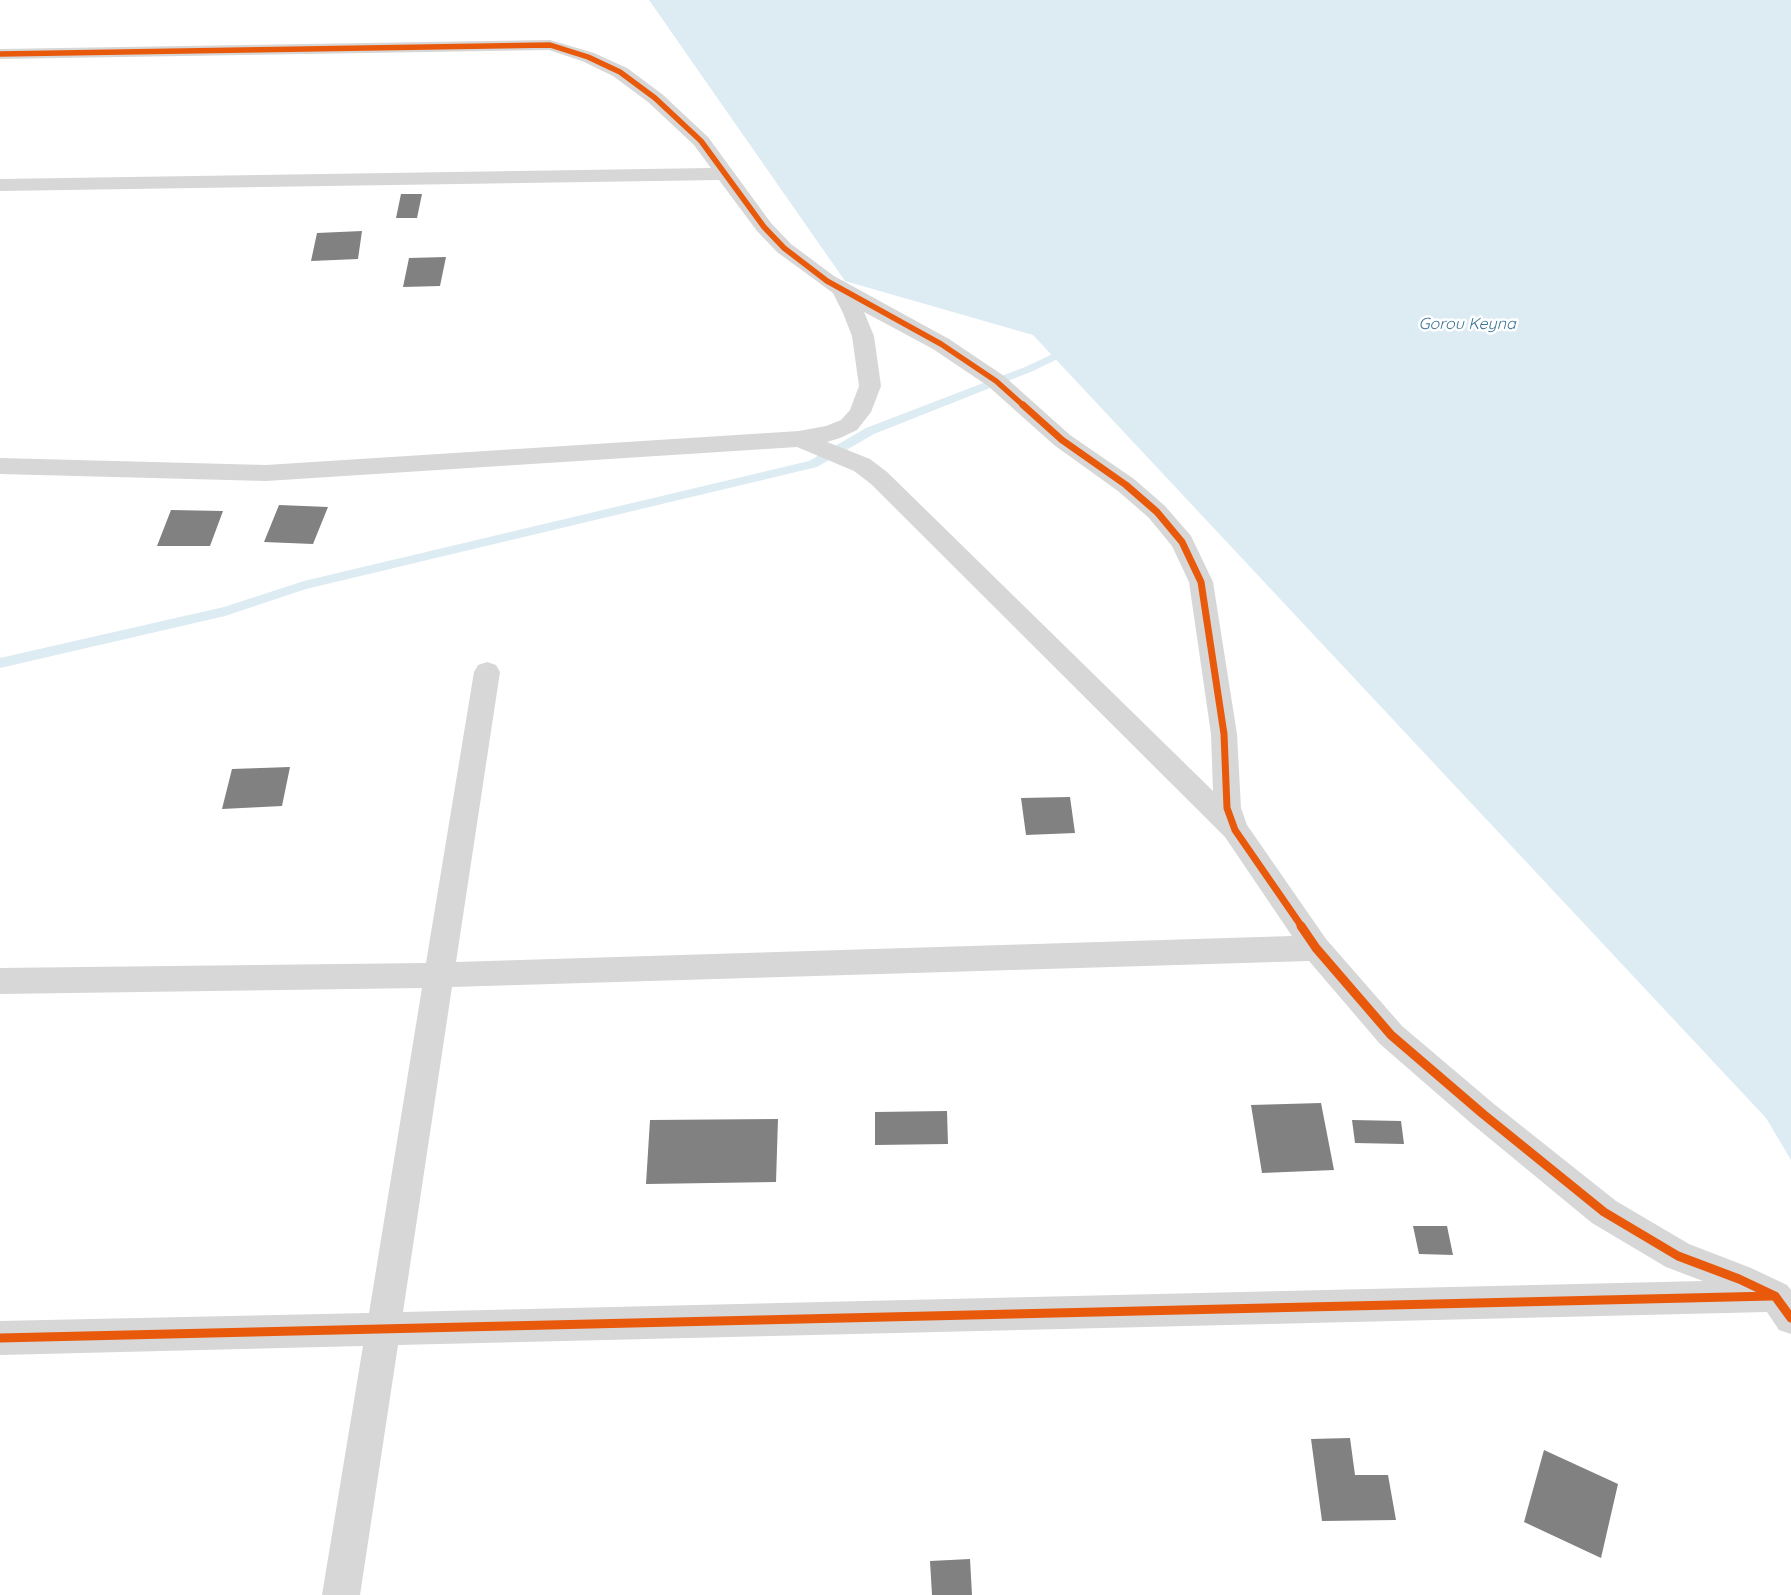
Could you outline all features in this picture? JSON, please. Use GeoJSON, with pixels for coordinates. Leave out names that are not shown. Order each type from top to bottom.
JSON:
{"type":"FeatureCollection","features":[{"type":"Feature","properties":{"kind":"street"},"geometry":{"type":"LineString","coordinates":[[0,54],[550,45],[588,57],[620,72],[655,98],[701,141],[764,227],[784,248],[841,289],[941,344],[996,381],[1062,440],[1132,490],[1157,512],[1182,542],[1202,582],[1224,734],[1227,808],[1235,830]]}},
{"type":"Feature","properties":{"kind":"street"},"geometry":{"type":"LineString","coordinates":[[0,185],[725,174]]}},
{"type":"Feature","properties":{"kind":"street"},"geometry":{"type":"LineString","coordinates":[[0,466],[266,473],[799,438],[832,433],[849,425],[860,412],[870,386],[863,336],[854,313],[841,289]]}},
{"type":"Feature","properties":{"kind":"street"},"geometry":{"type":"LineString","coordinates":[[799,438],[862,465],[879,478],[1235,830],[1316,948],[1391,1035],[1483,1114],[1604,1212],[1678,1256],[1739,1279],[1783,1307]]}},
{"type":"Feature","properties":{"kind":"street"},"geometry":{"type":"LineString","coordinates":[[341,1595],[487,672]]}},
{"type":"Feature","properties":{"kind":"street"},"geometry":{"type":"LineString","coordinates":[[0,981],[440,975],[1316,948]]}},
{"type":"Feature","properties":{"kind":"street"},"geometry":{"type":"LineString","coordinates":[[0,1338],[384,1329],[1783,1307]]}},
{"type":"Feature","properties":{"kind":"water","name":"Gorou Keyna"},"geometry":{"type":"Polygon","coordinates":[[[649,0],[1791,0],[1791,1160],[1766,1118],[1033,335],[845,281],[649,0]]]}},
{"type":"Feature","properties":{"kind":"building"},"geometry":{"type":"Polygon","coordinates":[[[401,194],[422,194],[417,218],[396,218],[401,194]]]}},
{"type":"Feature","properties":{"kind":"building"},"geometry":{"type":"Polygon","coordinates":[[[362,231],[358,259],[311,261],[317,233],[362,231]]]}},
{"type":"Feature","properties":{"kind":"building"},"geometry":{"type":"Polygon","coordinates":[[[446,257],[440,286],[403,287],[409,258],[446,257]]]}},
{"type":"Feature","properties":{"kind":"building"},"geometry":{"type":"Polygon","coordinates":[[[279,505],[328,507],[313,544],[264,542],[279,505]]]}},
{"type":"Feature","properties":{"kind":"building"},"geometry":{"type":"Polygon","coordinates":[[[171,510],[223,511],[210,546],[157,546],[171,510]]]}},
{"type":"Feature","properties":{"kind":"building"},"geometry":{"type":"Polygon","coordinates":[[[290,767],[282,806],[222,809],[232,769],[290,767]]]}},
{"type":"Feature","properties":{"kind":"building"},"geometry":{"type":"Polygon","coordinates":[[[1070,797],[1075,833],[1026,835],[1021,798],[1070,797]]]}},
{"type":"Feature","properties":{"kind":"building"},"geometry":{"type":"Polygon","coordinates":[[[1321,1103],[1334,1170],[1262,1173],[1251,1105],[1321,1103]]]}},
{"type":"Feature","properties":{"kind":"building"},"geometry":{"type":"Polygon","coordinates":[[[947,1111],[948,1144],[875,1145],[875,1112],[947,1111]]]}},
{"type":"Feature","properties":{"kind":"building"},"geometry":{"type":"Polygon","coordinates":[[[778,1119],[776,1182],[646,1184],[650,1120],[778,1119]]]}},
{"type":"Feature","properties":{"kind":"building"},"geometry":{"type":"Polygon","coordinates":[[[1352,1120],[1401,1121],[1404,1144],[1355,1143],[1352,1120]]]}},
{"type":"Feature","properties":{"kind":"building"},"geometry":{"type":"Polygon","coordinates":[[[1413,1226],[1447,1226],[1453,1255],[1419,1254],[1413,1226]]]}},
{"type":"Feature","properties":{"kind":"building"},"geometry":{"type":"Polygon","coordinates":[[[1350,1438],[1355,1475],[1388,1475],[1396,1520],[1322,1521],[1311,1439],[1350,1438]]]}},
{"type":"Feature","properties":{"kind":"building"},"geometry":{"type":"Polygon","coordinates":[[[1544,1450],[1618,1484],[1601,1558],[1524,1522],[1544,1450]]]}},
{"type":"Feature","properties":{"kind":"building"},"geometry":{"type":"Polygon","coordinates":[[[970,1559],[972,1595],[932,1595],[930,1561],[970,1559]]]}},
{"type":"Feature","properties":{"kind":"waterway"},"geometry":{"type":"LineString","coordinates":[[0,663],[225,611],[304,585],[813,464],[870,431],[1029,369],[1070,349]]}},
{"type":"Feature","properties":{"kind":"cycle path"},"geometry":{"type":"LineString","coordinates":[[0,54],[550,45],[588,57],[620,72],[655,98],[701,141],[764,227],[784,248],[827,281],[941,344],[996,381],[1062,440],[1126,485],[1157,512],[1182,542],[1201,582],[1224,734],[1227,808],[1235,830],[1316,948],[1391,1035],[1483,1114],[1604,1212],[1678,1256],[1739,1279],[1775,1296],[1791,1318]]}},
{"type":"Feature","properties":{"kind":"cycle path"},"geometry":{"type":"LineString","coordinates":[[0,1338],[1772,1296]]}}]}
